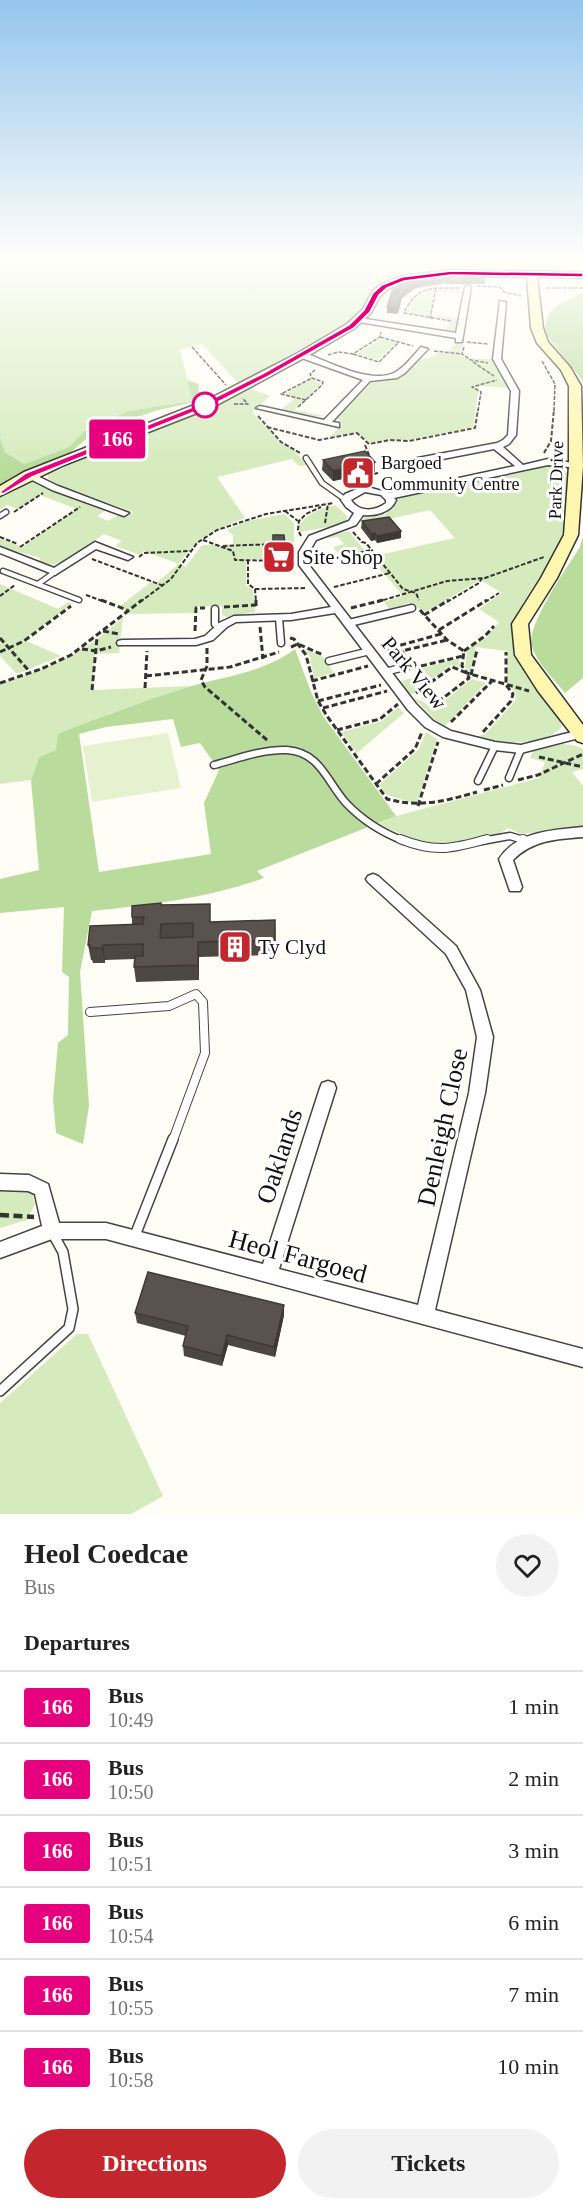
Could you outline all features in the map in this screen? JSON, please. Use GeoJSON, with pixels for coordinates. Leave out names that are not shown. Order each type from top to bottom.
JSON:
{"type":"FeatureCollection","features":[{"type":"Feature","properties":{"kind":"street"},"geometry":{"type":"LineString","coordinates":[[0,492],[29,475],[211,403],[302,355],[347,328]]}},
{"type":"Feature","properties":{"kind":"street"},"geometry":{"type":"LineString","coordinates":[[402,328],[459,338],[461,328]]}},
{"type":"Feature","properties":{"kind":"street"},"geometry":{"type":"LineString","coordinates":[[386,467],[499,445],[506,442],[512,435],[515,391],[498,364],[499,328]]}},
{"type":"Feature","properties":{"kind":"street","name":"Park Drive"},"geometry":{"type":"LineString","coordinates":[[537,328],[543,343],[566,369],[575,386],[576,466],[571,535],[520,624],[523,655],[551,696],[582,735]]}},
{"type":"Feature","properties":{"kind":"street"},"geometry":{"type":"LineString","coordinates":[[302,355],[368,379],[394,376],[424,353]]}},
{"type":"Feature","properties":{"kind":"street"},"geometry":{"type":"LineString","coordinates":[[327,422],[368,379]]}},
{"type":"Feature","properties":{"kind":"street"},"geometry":{"type":"LineString","coordinates":[[265,411],[336,425]]}},
{"type":"Feature","properties":{"kind":"street"},"geometry":{"type":"LineString","coordinates":[[499,445],[498,448],[521,467]]}},
{"type":"Feature","properties":{"kind":"street"},"geometry":{"type":"LineString","coordinates":[[388,496],[390,504],[387,508],[375,512],[360,511],[350,507],[346,500],[351,493],[368,489],[388,496],[542,463],[576,466]]}},
{"type":"Feature","properties":{"kind":"street"},"geometry":{"type":"LineString","coordinates":[[29,475],[52,487],[124,513]]}},
{"type":"Feature","properties":{"kind":"street"},"geometry":{"type":"LineString","coordinates":[[304,563],[304,552],[312,538],[352,523],[360,511]]}},
{"type":"Feature","properties":{"kind":"street"},"geometry":{"type":"LineString","coordinates":[[2,551],[55,572],[94,544],[131,560]]}},
{"type":"Feature","properties":{"kind":"street","name":"Park View"},"geometry":{"type":"LineString","coordinates":[[304,563],[395,685],[429,724],[461,739],[521,749],[582,735]]}},
{"type":"Feature","properties":{"kind":"street"},"geometry":{"type":"LineString","coordinates":[[122,643],[196,642],[209,638],[219,628],[234,619],[279,618],[338,609]]}},
{"type":"Feature","properties":{"kind":"street"},"geometry":{"type":"LineString","coordinates":[[515,887],[506,859],[518,846],[535,837],[583,832]]}},
{"type":"Feature","properties":{"kind":"street","name":"Denleigh Close"},"geometry":{"type":"LineString","coordinates":[[373,879],[452,950],[473,990],[485,1037],[477,1093],[425,1315]]}},
{"type":"Feature","properties":{"kind":"street","name":"Oaklands"},"geometry":{"type":"LineString","coordinates":[[269,1274],[328,1088]]}},
{"type":"Feature","properties":{"kind":"street"},"geometry":{"type":"LineString","coordinates":[[0,1182],[29,1183],[42,1189],[52,1231]]}},
{"type":"Feature","properties":{"kind":"street","name":"Heol Fargoed"},"geometry":{"type":"LineString","coordinates":[[0,1250],[52,1231],[106,1231],[583,1358]]}},
{"type":"Feature","properties":{"kind":"lane"},"geometry":{"type":"LineString","coordinates":[[306,458],[312,472],[333,495],[346,500]]}},
{"type":"Feature","properties":{"kind":"lane"},"geometry":{"type":"LineString","coordinates":[[0,516],[6,512]]}},
{"type":"Feature","properties":{"kind":"lane"},"geometry":{"type":"LineString","coordinates":[[3,571],[79,600]]}},
{"type":"Feature","properties":{"kind":"lane"},"geometry":{"type":"LineString","coordinates":[[38,584],[55,572]]}},
{"type":"Feature","properties":{"kind":"lane"},"geometry":{"type":"LineString","coordinates":[[349,623],[412,608]]}},
{"type":"Feature","properties":{"kind":"lane"},"geometry":{"type":"LineString","coordinates":[[216,609],[215,624],[219,628]]}},
{"type":"Feature","properties":{"kind":"lane"},"geometry":{"type":"LineString","coordinates":[[279,618],[281,643]]}},
{"type":"Feature","properties":{"kind":"lane"},"geometry":{"type":"LineString","coordinates":[[329,661],[370,651]]}},
{"type":"Feature","properties":{"kind":"lane"},"geometry":{"type":"LineString","coordinates":[[382,668],[412,665]]}},
{"type":"Feature","properties":{"kind":"lane"},"geometry":{"type":"LineString","coordinates":[[478,781],[495,746]]}},
{"type":"Feature","properties":{"kind":"lane"},"geometry":{"type":"LineString","coordinates":[[510,781],[521,749]]}},
{"type":"Feature","properties":{"kind":"lane"},"geometry":{"type":"LineString","coordinates":[[214,765],[293,750],[314,757],[324,768],[337,792],[368,823],[396,838],[426,848],[447,850],[510,836],[527,841]]}},
{"type":"Feature","properties":{"kind":"lane"},"geometry":{"type":"LineString","coordinates":[[90,1012],[169,1006],[196,994],[203,1002],[205,1053],[134,1239]]}},
{"type":"Feature","properties":{"kind":"lane"},"geometry":{"type":"LineString","coordinates":[[0,1391],[69,1328],[73,1309],[63,1252],[52,1231]]}},
{"type":"Feature","properties":{"kind":"path"},"geometry":{"type":"LineString","coordinates":[[459,338],[465,346]]}},
{"type":"Feature","properties":{"kind":"path"},"geometry":{"type":"LineString","coordinates":[[353,354],[379,362],[400,341]]}},
{"type":"Feature","properties":{"kind":"path"},"geometry":{"type":"LineString","coordinates":[[498,345],[467,342],[462,354],[471,360],[498,364]]}},
{"type":"Feature","properties":{"kind":"path"},"geometry":{"type":"LineString","coordinates":[[192,347],[229,388]]}},
{"type":"Feature","properties":{"kind":"path"},"geometry":{"type":"LineString","coordinates":[[540,358],[556,390],[551,441],[541,459],[542,463]]}},
{"type":"Feature","properties":{"kind":"path"},"geometry":{"type":"LineString","coordinates":[[306,400],[281,394],[312,378]]}},
{"type":"Feature","properties":{"kind":"path"},"geometry":{"type":"LineString","coordinates":[[267,428],[320,440],[357,434],[369,444],[390,440],[409,441],[475,428],[481,392],[472,387],[498,379]]}},
{"type":"Feature","properties":{"kind":"path"},"geometry":{"type":"LineString","coordinates":[[248,404],[267,428],[306,458]]}},
{"type":"Feature","properties":{"kind":"path"},"geometry":{"type":"LineString","coordinates":[[365,445],[371,456],[371,466],[378,473],[365,476],[372,483],[368,489]]}},
{"type":"Feature","properties":{"kind":"path"},"geometry":{"type":"LineString","coordinates":[[6,512],[13,513],[52,487]]}},
{"type":"Feature","properties":{"kind":"path"},"geometry":{"type":"LineString","coordinates":[[0,683],[80,649],[128,610],[164,585],[182,567],[190,551],[201,540],[242,521],[335,503],[333,495]]}},
{"type":"Feature","properties":{"kind":"path"},"geometry":{"type":"LineString","coordinates":[[2,551],[14,551],[89,500]]}},
{"type":"Feature","properties":{"kind":"path"},"geometry":{"type":"LineString","coordinates":[[298,521],[309,512],[328,504]]}},
{"type":"Feature","properties":{"kind":"path"},"geometry":{"type":"LineString","coordinates":[[323,534],[328,504]]}},
{"type":"Feature","properties":{"kind":"path"},"geometry":{"type":"LineString","coordinates":[[285,511],[298,521]]}},
{"type":"Feature","properties":{"kind":"path"},"geometry":{"type":"LineString","coordinates":[[298,521],[298,533],[309,544]]}},
{"type":"Feature","properties":{"kind":"path"},"geometry":{"type":"LineString","coordinates":[[348,525],[403,589],[419,597],[420,610],[447,640],[460,647],[464,653],[462,666],[471,675],[551,696]]}},
{"type":"Feature","properties":{"kind":"path"},"geometry":{"type":"LineString","coordinates":[[201,540],[208,540],[234,551],[235,560],[304,563],[371,550]]}},
{"type":"Feature","properties":{"kind":"path"},"geometry":{"type":"LineString","coordinates":[[222,546],[309,544]]}},
{"type":"Feature","properties":{"kind":"path"},"geometry":{"type":"LineString","coordinates":[[120,570],[131,560],[144,553],[190,551]]}},
{"type":"Feature","properties":{"kind":"path"},"geometry":{"type":"LineString","coordinates":[[80,555],[164,585]]}},
{"type":"Feature","properties":{"kind":"path"},"geometry":{"type":"LineString","coordinates":[[338,609],[400,596],[447,580],[482,578],[537,558],[560,556]]}},
{"type":"Feature","properties":{"kind":"path"},"geometry":{"type":"LineString","coordinates":[[424,615],[479,583],[482,578]]}},
{"type":"Feature","properties":{"kind":"path"},"geometry":{"type":"LineString","coordinates":[[0,596],[24,579]]}},
{"type":"Feature","properties":{"kind":"path"},"geometry":{"type":"LineString","coordinates":[[370,651],[379,651],[440,632],[499,594]]}},
{"type":"Feature","properties":{"kind":"path"},"geometry":{"type":"LineString","coordinates":[[0,652],[24,641],[86,595],[128,610]]}},
{"type":"Feature","properties":{"kind":"path"},"geometry":{"type":"LineString","coordinates":[[447,640],[402,651],[414,668],[464,653],[494,626]]}},
{"type":"Feature","properties":{"kind":"path"},"geometry":{"type":"LineString","coordinates":[[280,634],[294,639],[306,656],[318,701],[387,799],[427,806],[538,775],[583,754]]}},
{"type":"Feature","properties":{"kind":"path"},"geometry":{"type":"LineString","coordinates":[[92,690],[97,636]]}},
{"type":"Feature","properties":{"kind":"path"},"geometry":{"type":"LineString","coordinates":[[0,638],[30,672]]}},
{"type":"Feature","properties":{"kind":"path"},"geometry":{"type":"LineString","coordinates":[[209,638],[205,673],[201,680],[206,687],[280,751]]}},
{"type":"Feature","properties":{"kind":"path"},"geometry":{"type":"LineString","coordinates":[[80,649],[96,651],[122,643]]}},
{"type":"Feature","properties":{"kind":"path"},"geometry":{"type":"LineString","coordinates":[[145,688],[148,643]]}},
{"type":"Feature","properties":{"kind":"path"},"geometry":{"type":"LineString","coordinates":[[289,648],[298,644]]}},
{"type":"Feature","properties":{"kind":"path"},"geometry":{"type":"LineString","coordinates":[[471,675],[477,650]]}},
{"type":"Feature","properties":{"kind":"path"},"geometry":{"type":"LineString","coordinates":[[146,676],[205,673],[233,668],[280,652]]}},
{"type":"Feature","properties":{"kind":"path"},"geometry":{"type":"LineString","coordinates":[[461,739],[483,732],[511,701],[513,694],[506,685],[506,652]]}},
{"type":"Feature","properties":{"kind":"path"},"geometry":{"type":"LineString","coordinates":[[312,681],[382,668]]}},
{"type":"Feature","properties":{"kind":"path"},"geometry":{"type":"LineString","coordinates":[[318,701],[395,685]]}},
{"type":"Feature","properties":{"kind":"path"},"geometry":{"type":"LineString","coordinates":[[322,708],[395,685]]}},
{"type":"Feature","properties":{"kind":"path"},"geometry":{"type":"LineString","coordinates":[[376,784],[415,748],[429,724]]}},
{"type":"Feature","properties":{"kind":"path"},"geometry":{"type":"LineString","coordinates":[[521,749],[529,754],[583,767]]}},
{"type":"Feature","properties":{"kind":"path"},"geometry":{"type":"LineString","coordinates":[[0,1215],[33,1216],[52,1231]]}},
{"type":"Feature","properties":{"kind":"green space"},"geometry":{"type":"Polygon","coordinates":[[[0,328],[344,328],[238,383],[202,344],[180,349],[192,401],[128,411],[84,431],[69,447],[24,464],[5,452],[0,437],[0,328]]]}},
{"type":"Feature","properties":{"kind":"green space"},"geometry":{"type":"Polygon","coordinates":[[[446,328],[456,328],[455,331],[443,332],[446,328]]]}},
{"type":"Feature","properties":{"kind":"green space"},"geometry":{"type":"Polygon","coordinates":[[[546,328],[583,328],[583,385],[582,380],[545,333],[546,328]]]}},
{"type":"Feature","properties":{"kind":"green space"},"geometry":{"type":"Polygon","coordinates":[[[381,339],[397,342],[378,360],[356,354],[381,339]]]}},
{"type":"Feature","properties":{"kind":"green space"},"geometry":{"type":"Polygon","coordinates":[[[454,341],[465,341],[460,354],[465,358],[493,359],[510,388],[479,386],[473,427],[409,440],[390,439],[370,443],[357,432],[329,438],[342,424],[338,418],[372,382],[401,376],[418,360],[430,358],[437,353],[447,353],[454,345],[454,341]]]}},
{"type":"Feature","properties":{"kind":"green space"},"geometry":{"type":"Polygon","coordinates":[[[311,379],[321,384],[294,410],[325,416],[312,417],[281,410],[296,397],[284,394],[311,379]]]}},
{"type":"Feature","properties":{"kind":"green space"},"geometry":{"type":"Polygon","coordinates":[[[187,380],[199,384],[198,401],[155,411],[94,432],[70,453],[0,487],[0,437],[5,452],[24,464],[69,447],[84,431],[128,411],[192,401],[187,380]]]}},
{"type":"Feature","properties":{"kind":"green space"},"geometry":{"type":"Polygon","coordinates":[[[249,388],[270,396],[252,412],[279,442],[293,449],[307,465],[299,466],[292,459],[217,477],[245,518],[208,535],[194,546],[179,564],[144,551],[140,555],[115,546],[122,541],[104,534],[66,561],[49,565],[40,563],[40,558],[0,546],[0,538],[22,547],[77,509],[40,495],[18,509],[7,505],[0,510],[0,496],[32,481],[106,510],[97,516],[108,521],[120,514],[129,516],[133,512],[61,486],[48,479],[48,470],[195,412],[216,406],[219,402],[249,388]]]}},
{"type":"Feature","properties":{"kind":"green space"},"geometry":{"type":"Polygon","coordinates":[[[546,465],[561,468],[569,474],[567,527],[562,543],[516,617],[512,629],[512,640],[521,663],[551,704],[562,727],[543,739],[532,741],[507,742],[473,738],[485,734],[515,701],[516,694],[507,680],[507,651],[476,647],[470,673],[465,666],[467,649],[487,637],[499,622],[479,609],[502,593],[480,580],[426,612],[409,603],[389,609],[384,602],[403,596],[370,557],[455,538],[430,510],[371,523],[362,520],[364,517],[385,515],[396,501],[404,496],[546,465]]]}},
{"type":"Feature","properties":{"kind":"green space"},"geometry":{"type":"Polygon","coordinates":[[[335,505],[347,516],[346,521],[339,525],[300,532],[299,526],[306,517],[335,505]]]}},
{"type":"Feature","properties":{"kind":"green space"},"geometry":{"type":"Polygon","coordinates":[[[284,514],[294,523],[294,549],[272,549],[270,559],[246,559],[246,585],[253,590],[255,612],[227,617],[222,615],[222,606],[195,607],[195,613],[127,614],[120,606],[151,582],[155,584],[179,564],[186,567],[201,546],[233,546],[233,535],[227,530],[247,521],[284,514]]]}},
{"type":"Feature","properties":{"kind":"green space"},"geometry":{"type":"Polygon","coordinates":[[[349,531],[365,551],[340,556],[333,547],[344,544],[338,537],[329,538],[327,536],[349,531]]]}},
{"type":"Feature","properties":{"kind":"green space"},"geometry":{"type":"Polygon","coordinates":[[[583,536],[583,678],[565,693],[538,660],[532,647],[532,638],[541,612],[580,547],[583,536]]]}},
{"type":"Feature","properties":{"kind":"green space"},"geometry":{"type":"Polygon","coordinates":[[[0,584],[58,609],[68,602],[72,604],[24,640],[61,656],[17,674],[0,656],[0,584]]]}},
{"type":"Feature","properties":{"kind":"green space"},"geometry":{"type":"Polygon","coordinates":[[[123,617],[119,653],[94,654],[93,690],[190,686],[109,714],[56,750],[39,757],[31,780],[0,784],[0,684],[36,671],[79,651],[108,631],[123,617]]]}},
{"type":"Feature","properties":{"kind":"green space"},"geometry":{"type":"Polygon","coordinates":[[[295,649],[311,692],[323,716],[396,816],[257,871],[264,878],[243,885],[179,900],[92,911],[80,972],[89,1106],[83,1144],[56,1133],[53,1099],[58,1043],[68,1035],[69,977],[62,972],[64,907],[0,913],[0,879],[39,870],[31,780],[39,757],[56,750],[58,734],[188,687],[257,669],[295,649]],[[173,719],[106,727],[79,734],[99,872],[211,854],[204,803],[219,770],[200,743],[181,747],[173,719]]]}},
{"type":"Feature","properties":{"kind":"green space"},"geometry":{"type":"Polygon","coordinates":[[[304,649],[323,657],[334,673],[314,678],[310,657],[304,649]]]}},
{"type":"Feature","properties":{"kind":"green space"},"geometry":{"type":"Polygon","coordinates":[[[459,658],[460,667],[451,665],[415,693],[409,694],[401,681],[419,676],[415,670],[459,658]]]}},
{"type":"Feature","properties":{"kind":"green space"},"geometry":{"type":"Polygon","coordinates":[[[472,679],[486,683],[445,726],[435,720],[413,697],[435,708],[472,679]]]}},
{"type":"Feature","properties":{"kind":"green space"},"geometry":{"type":"Polygon","coordinates":[[[398,707],[404,713],[357,753],[341,732],[382,721],[398,707]]]}},
{"type":"Feature","properties":{"kind":"green space"},"geometry":{"type":"Polygon","coordinates":[[[426,732],[437,739],[417,804],[387,795],[379,785],[419,749],[426,732]]]}},
{"type":"Feature","properties":{"kind":"green space"},"geometry":{"type":"Polygon","coordinates":[[[168,733],[181,788],[92,802],[83,746],[168,733]]]}},
{"type":"Feature","properties":{"kind":"green space"},"geometry":{"type":"Polygon","coordinates":[[[562,744],[583,749],[583,769],[572,772],[583,786],[583,828],[521,834],[508,828],[497,835],[477,840],[437,844],[415,839],[378,824],[396,816],[539,778],[545,762],[530,758],[533,751],[562,744]]]}},
{"type":"Feature","properties":{"kind":"green space"},"geometry":{"type":"Polygon","coordinates":[[[0,1185],[27,1186],[33,1195],[35,1204],[27,1220],[0,1228],[0,1185]]]}},
{"type":"Feature","properties":{"kind":"green space"},"geometry":{"type":"Polygon","coordinates":[[[77,1334],[88,1334],[163,1496],[131,1514],[0,1514],[0,1403],[77,1334]]]}},
{"type":"Feature","properties":{"kind":"building"},"geometry":{"type":"Polygon","coordinates":[[[365,451],[375,462],[333,471],[323,460],[365,451]]]}},
{"type":"Feature","properties":{"kind":"building"},"geometry":{"type":"Polygon","coordinates":[[[389,517],[401,531],[377,536],[375,533],[371,534],[362,521],[389,517]]]}},
{"type":"Feature","properties":{"kind":"building"},"geometry":{"type":"Polygon","coordinates":[[[273,535],[284,535],[285,544],[273,544],[273,535]]]}},
{"type":"Feature","properties":{"kind":"building"},"geometry":{"type":"Polygon","coordinates":[[[161,903],[161,905],[210,904],[210,922],[275,920],[275,940],[198,942],[198,965],[134,967],[135,956],[143,956],[143,944],[103,945],[102,948],[90,948],[88,945],[90,926],[143,924],[144,917],[132,917],[132,906],[161,903]],[[193,923],[161,924],[160,938],[193,937],[193,923]]]}},
{"type":"Feature","properties":{"kind":"building"},"geometry":{"type":"Polygon","coordinates":[[[148,1272],[284,1305],[274,1347],[227,1335],[222,1356],[183,1346],[188,1326],[135,1313],[148,1272]]]}},
{"type":"Feature","properties":{"kind":"bus line","name":"166"},"geometry":{"type":"LineString","coordinates":[[0,492],[29,475],[59,462],[211,403],[317,347],[348,328]]}},
{"type":"Feature","properties":{"kind":"place","name":"Bargoed Community Centre"},"geometry":{"type":"Point","coordinates":[358,473]}},
{"type":"Feature","properties":{"kind":"place","name":"Site Shop"},"geometry":{"type":"Point","coordinates":[279,557]}},
{"type":"Feature","properties":{"kind":"place","name":"Ty Clyd"},"geometry":{"type":"Point","coordinates":[235,947]}}]}
